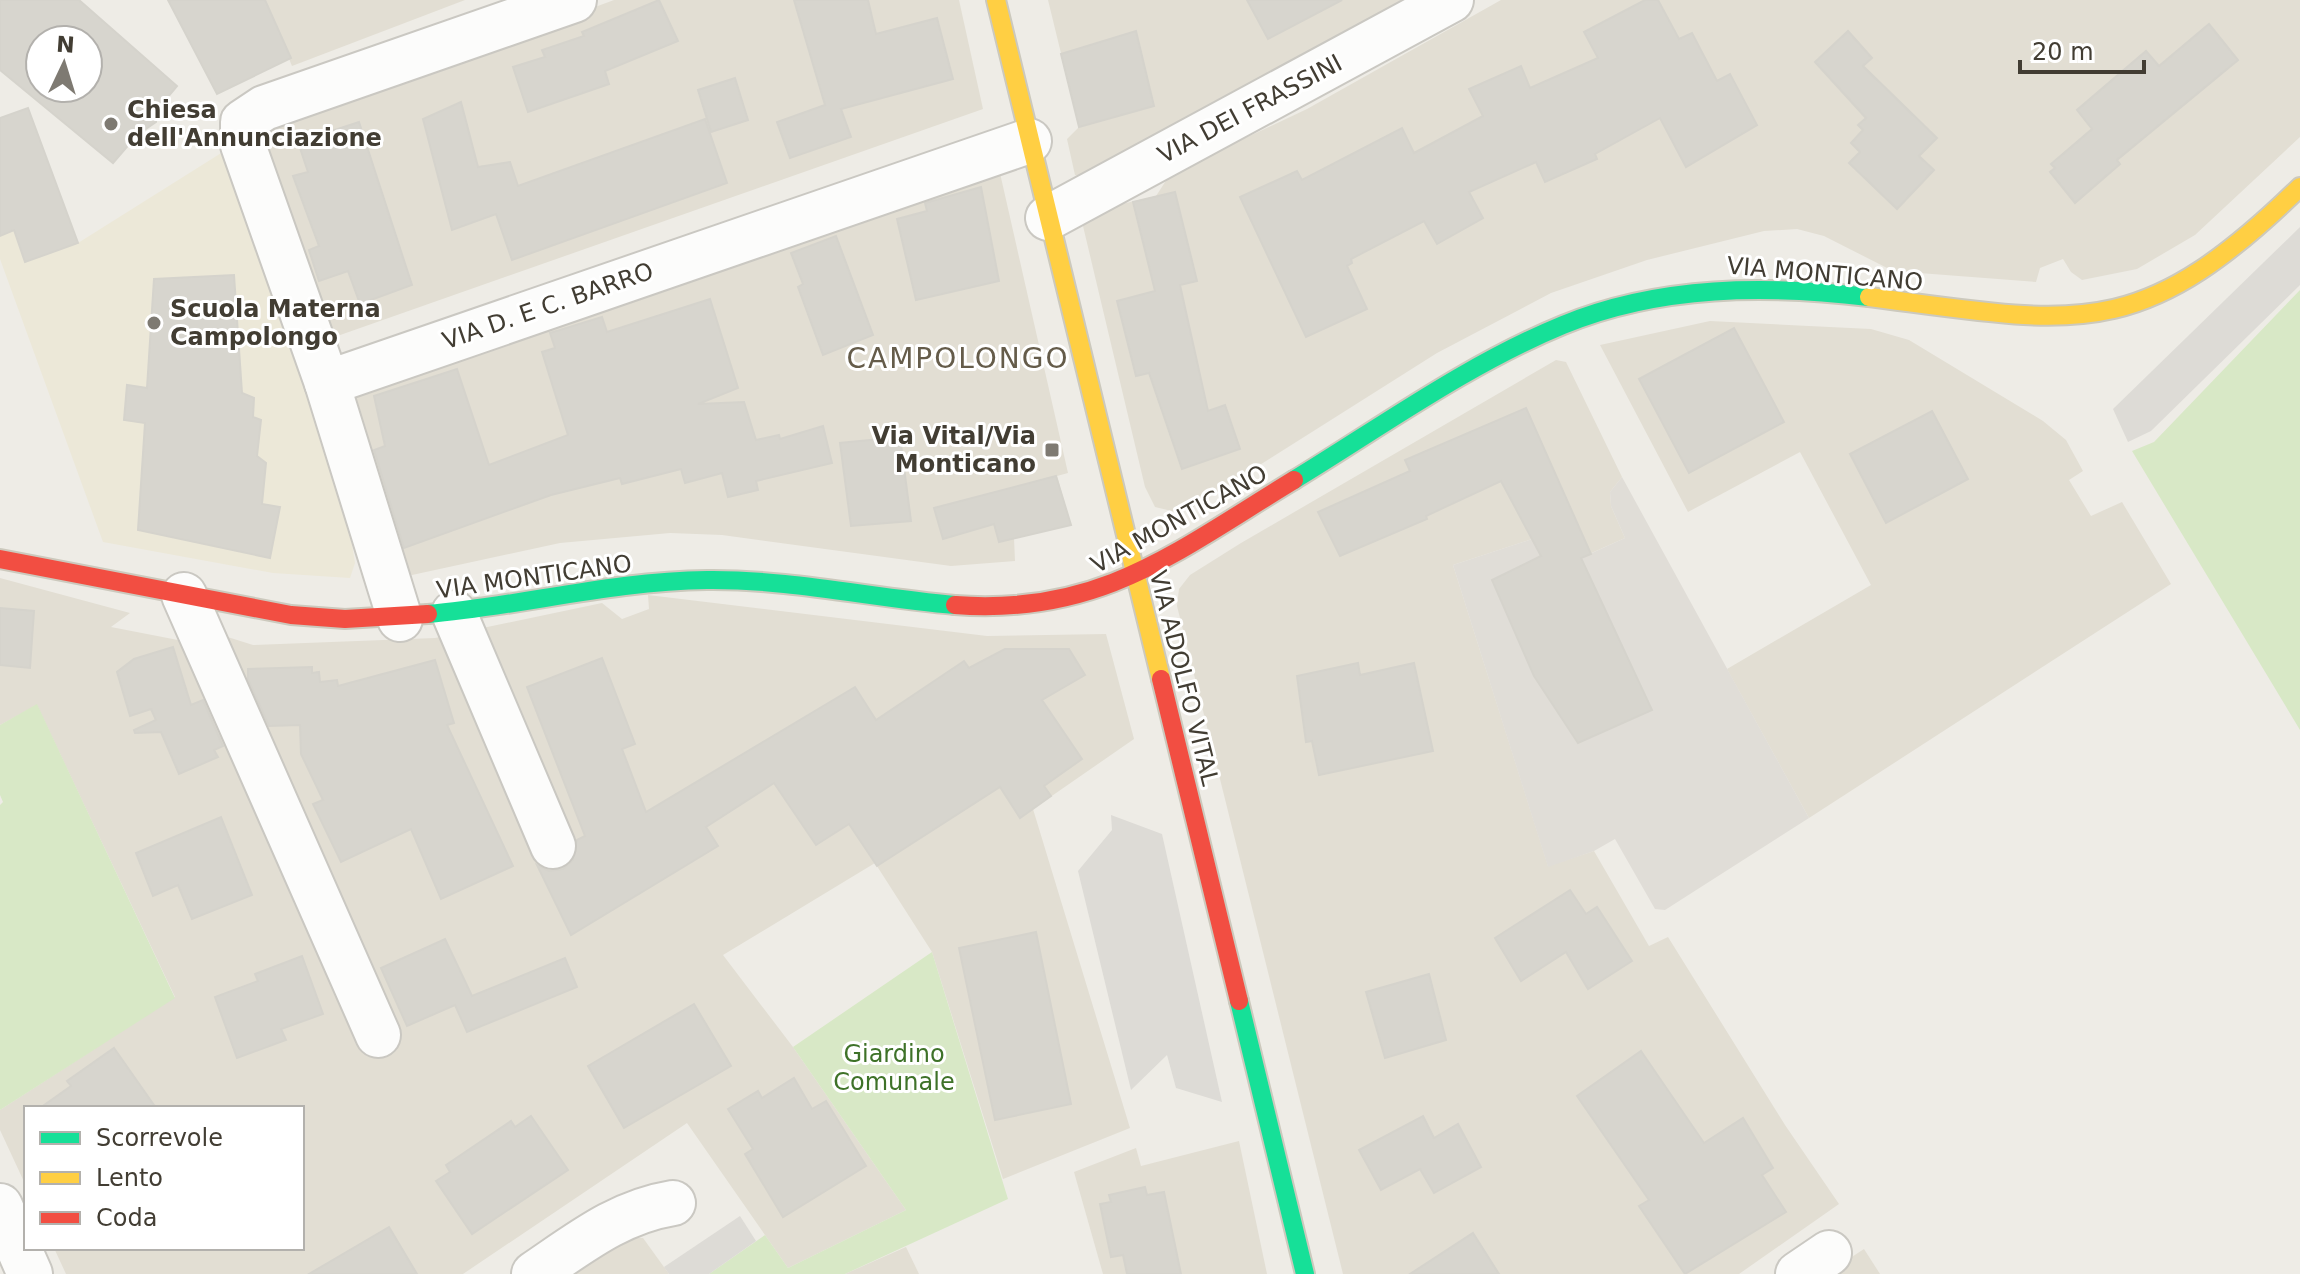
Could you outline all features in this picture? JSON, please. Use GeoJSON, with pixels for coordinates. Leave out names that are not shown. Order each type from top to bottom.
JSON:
{"type":"FeatureCollection","features":[{"type":"Feature","properties":{"kind":"street"},"geometry":{"type":"LineString","coordinates":[[400,619],[327,383],[243,145],[243,122],[264,108],[574,0]]}},
{"type":"Feature","properties":{"kind":"street","name":"VIA ADOLFO VITAL"},"geometry":{"type":"LineString","coordinates":[[996,0],[1305,1274]]}},
{"type":"Feature","properties":{"kind":"street","name":"VIA DEI FRASSINI"},"geometry":{"type":"LineString","coordinates":[[1048,218],[1451,0]]}},
{"type":"Feature","properties":{"kind":"street","name":"VIA D. E C. BARRO"},"geometry":{"type":"LineString","coordinates":[[327,383],[1029,141]]}},
{"type":"Feature","properties":{"kind":"street","name":"VIA MONTICANO"},"geometry":{"type":"LineString","coordinates":[[0,559],[276,614],[400,619],[628,586],[707,580],[760,583],[969,608],[1015,606],[1101,592],[1135,576],[1516,346],[1569,322],[1616,306],[1704,290],[1760,289],[1847,294],[2010,317],[2089,316],[2129,307],[2177,288],[2228,254],[2300,187]]}},
{"type":"Feature","properties":{"kind":"street"},"geometry":{"type":"LineString","coordinates":[[184,595],[378,1035]]}},
{"type":"Feature","properties":{"kind":"street"},"geometry":{"type":"LineString","coordinates":[[454,613],[553,846]]}},
{"type":"Feature","properties":{"kind":"street"},"geometry":{"type":"LineString","coordinates":[[534,1274],[615,1219],[644,1208],[673,1203]]}},
{"type":"Feature","properties":{"kind":"street"},"geometry":{"type":"LineString","coordinates":[[0,1206],[30,1274]]}},
{"type":"Feature","properties":{"kind":"shaded area"},"geometry":{"type":"Polygon","coordinates":[[[265,0],[465,0],[292,66],[265,0]]]}},
{"type":"Feature","properties":{"kind":"shaded area"},"geometry":{"type":"Polygon","coordinates":[[[614,0],[959,0],[983,109],[326,340],[254,133],[614,0]]]}},
{"type":"Feature","properties":{"kind":"shaded area"},"geometry":{"type":"Polygon","coordinates":[[[1048,0],[1431,0],[1089,179],[1075,175],[1067,139],[1079,127],[1048,0]]]}},
{"type":"Feature","properties":{"kind":"shaded area"},"geometry":{"type":"Polygon","coordinates":[[[1501,0],[2300,0],[2300,137],[2195,235],[2137,269],[2082,280],[2071,272],[2063,259],[2040,268],[2036,282],[1893,271],[1824,236],[1797,229],[1764,231],[1647,260],[1551,293],[1437,353],[1193,507],[1176,512],[1155,507],[1145,487],[1083,226],[1088,212],[1156,196],[1171,173],[1307,109],[1501,0]]]}},
{"type":"Feature","properties":{"kind":"shaded area","name":"Scuola Materna Campolongo"},"geometry":{"type":"Polygon","coordinates":[[[226,150],[305,384],[352,544],[355,563],[350,578],[273,573],[103,542],[0,259],[0,236],[14,230],[26,262],[78,243],[226,150]]]}},
{"type":"Feature","properties":{"kind":"shaded area"},"geometry":{"type":"Polygon","coordinates":[[[997,160],[1068,473],[1057,476],[1071,525],[1014,538],[1015,561],[951,566],[722,535],[670,533],[560,543],[412,575],[403,571],[339,390],[997,160]]]}},
{"type":"Feature","properties":{"kind":"shaded area"},"geometry":{"type":"Polygon","coordinates":[[[2300,227],[2300,285],[2151,431],[2128,442],[2113,409],[2300,227]]]}},
{"type":"Feature","properties":{"kind":"shaded area"},"geometry":{"type":"Polygon","coordinates":[[[1710,321],[1871,329],[1909,340],[2043,421],[2066,440],[2083,471],[2069,480],[2091,516],[2122,502],[2171,584],[1809,818],[1727,669],[1871,585],[1800,452],[1688,512],[1600,345],[1710,321]]]}},
{"type":"Feature","properties":{"kind":"shaded area"},"geometry":{"type":"Polygon","coordinates":[[[1556,360],[1566,362],[1622,477],[1610,492],[1611,506],[1625,538],[1549,572],[1532,539],[1453,565],[1548,866],[1594,851],[1649,946],[1668,937],[1785,1125],[1839,1204],[1739,1274],[1343,1274],[1177,606],[1179,589],[1190,575],[1241,543],[1556,360]]]}},
{"type":"Feature","properties":{"kind":"shaded area"},"geometry":{"type":"Polygon","coordinates":[[[1622,477],[1809,818],[1665,910],[1655,909],[1615,839],[1594,851],[1548,867],[1453,565],[1532,539],[1550,572],[1625,538],[1611,506],[1610,492],[1622,477]]]}},
{"type":"Feature","properties":{"kind":"shaded area"},"geometry":{"type":"Polygon","coordinates":[[[0,578],[130,613],[111,627],[183,641],[226,745],[356,1029],[215,633],[253,645],[435,638],[602,603],[622,619],[649,609],[648,595],[987,636],[1106,634],[1134,739],[1033,809],[1130,1128],[1003,1179],[932,952],[875,863],[723,955],[793,1047],[906,1210],[788,1268],[687,1123],[463,1274],[66,1274],[55,1250],[304,1250],[304,1106],[24,1106],[24,1182],[0,1130],[0,1110],[175,997],[37,705],[0,725],[0,578]]]}},
{"type":"Feature","properties":{"kind":"shaded area"},"geometry":{"type":"Polygon","coordinates":[[[1111,815],[1162,834],[1222,1102],[1176,1088],[1167,1055],[1131,1090],[1078,871],[1112,830],[1111,815]]]}},
{"type":"Feature","properties":{"kind":"shaded area"},"geometry":{"type":"Polygon","coordinates":[[[1239,1141],[1267,1274],[1103,1274],[1074,1172],[1136,1148],[1141,1166],[1239,1141]]]}},
{"type":"Feature","properties":{"kind":"shaded area"},"geometry":{"type":"Polygon","coordinates":[[[740,1216],[756,1241],[709,1274],[669,1274],[664,1267],[740,1216]]]}},
{"type":"Feature","properties":{"kind":"shaded area"},"geometry":{"type":"Polygon","coordinates":[[[620,1237],[643,1238],[669,1274],[567,1274],[620,1237]]]}},
{"type":"Feature","properties":{"kind":"shaded area"},"geometry":{"type":"Polygon","coordinates":[[[906,1247],[919,1274],[845,1274],[906,1247]]]}},
{"type":"Feature","properties":{"kind":"shaded area"},"geometry":{"type":"Polygon","coordinates":[[[1864,1249],[1880,1274],[1826,1274],[1864,1249]]]}},
{"type":"Feature","properties":{"kind":"green space"},"geometry":{"type":"Polygon","coordinates":[[[2300,290],[2300,730],[2132,451],[2154,442],[2300,290]]]}},
{"type":"Feature","properties":{"kind":"green space"},"geometry":{"type":"Polygon","coordinates":[[[37,704],[175,998],[0,1110],[0,805],[3,802],[0,795],[0,725],[37,704]]]}},
{"type":"Feature","properties":{"kind":"green space","name":"Giardino Comunale"},"geometry":{"type":"Polygon","coordinates":[[[932,952],[1008,1199],[845,1274],[709,1274],[765,1235],[788,1268],[906,1210],[793,1047],[932,952]]]}},
{"type":"Feature","properties":{"kind":"building"},"geometry":{"type":"Polygon","coordinates":[[[0,0],[79,0],[177,86],[156,111],[156,122],[137,135],[113,163],[41,104],[104,104],[104,24],[24,24],[24,90],[0,70],[0,0]]]}},
{"type":"Feature","properties":{"kind":"building"},"geometry":{"type":"Polygon","coordinates":[[[168,0],[265,0],[291,58],[217,94],[168,0]]]}},
{"type":"Feature","properties":{"kind":"building"},"geometry":{"type":"Polygon","coordinates":[[[659,0],[678,41],[605,71],[609,84],[528,112],[513,67],[545,57],[542,50],[584,36],[582,32],[659,0]]]}},
{"type":"Feature","properties":{"kind":"building"},"geometry":{"type":"Polygon","coordinates":[[[794,0],[868,0],[876,34],[937,18],[953,79],[841,109],[851,137],[790,158],[777,122],[825,105],[794,0]]]}},
{"type":"Feature","properties":{"kind":"building"},"geometry":{"type":"Polygon","coordinates":[[[1247,0],[1342,0],[1268,39],[1247,0]]]}},
{"type":"Feature","properties":{"kind":"building"},"geometry":{"type":"Polygon","coordinates":[[[1645,0],[1658,0],[1679,39],[1692,33],[1717,81],[1730,74],[1757,125],[1686,167],[1660,118],[1595,154],[1597,159],[1545,182],[1536,162],[1469,192],[1483,218],[1437,244],[1424,221],[1351,259],[1352,263],[1347,266],[1367,309],[1306,337],[1240,197],[1297,171],[1302,180],[1402,128],[1414,153],[1483,116],[1469,89],[1521,66],[1530,88],[1598,58],[1584,32],[1645,0]]]}},
{"type":"Feature","properties":{"kind":"building"},"geometry":{"type":"Polygon","coordinates":[[[2209,24],[2238,60],[2117,160],[2120,164],[2075,203],[2050,172],[2055,168],[2051,164],[2092,129],[2077,110],[2146,51],[2159,66],[2209,24]]]}},
{"type":"Feature","properties":{"kind":"building"},"geometry":{"type":"Polygon","coordinates":[[[1136,31],[1154,106],[1079,127],[1061,54],[1136,31]]]}},
{"type":"Feature","properties":{"kind":"building"},"geometry":{"type":"Polygon","coordinates":[[[1848,31],[1872,58],[1863,66],[1937,138],[1919,156],[1934,170],[1897,209],[1849,163],[1860,152],[1851,143],[1863,130],[1858,125],[1866,118],[1815,62],[1848,31]]]}},
{"type":"Feature","properties":{"kind":"building"},"geometry":{"type":"Polygon","coordinates":[[[735,78],[748,120],[711,132],[698,90],[735,78]]]}},
{"type":"Feature","properties":{"kind":"building"},"geometry":{"type":"Polygon","coordinates":[[[461,102],[478,167],[510,162],[518,186],[705,119],[727,183],[512,260],[496,214],[452,230],[423,119],[461,102]]]}},
{"type":"Feature","properties":{"kind":"building"},"geometry":{"type":"Polygon","coordinates":[[[28,108],[78,243],[25,262],[14,230],[0,236],[0,118],[28,108]]]}},
{"type":"Feature","properties":{"kind":"building"},"geometry":{"type":"Polygon","coordinates":[[[359,122],[412,285],[360,304],[348,271],[319,281],[309,250],[319,246],[293,176],[308,172],[298,142],[359,122]]]}},
{"type":"Feature","properties":{"kind":"building"},"geometry":{"type":"Polygon","coordinates":[[[981,187],[999,281],[916,300],[897,219],[927,211],[925,203],[981,187]]]}},
{"type":"Feature","properties":{"kind":"building"},"geometry":{"type":"Polygon","coordinates":[[[1175,192],[1197,281],[1180,285],[1208,411],[1225,405],[1240,449],[1182,469],[1149,373],[1136,376],[1117,301],[1155,291],[1133,202],[1175,192]]]}},
{"type":"Feature","properties":{"kind":"building"},"geometry":{"type":"Polygon","coordinates":[[[836,236],[873,335],[823,355],[798,287],[803,284],[791,253],[836,236]]]}},
{"type":"Feature","properties":{"kind":"building"},"geometry":{"type":"Polygon","coordinates":[[[234,275],[242,393],[254,398],[253,417],[261,420],[257,456],[266,463],[262,504],[280,507],[270,558],[138,530],[145,423],[124,420],[127,385],[147,388],[154,279],[234,275]]]}},
{"type":"Feature","properties":{"kind":"building"},"geometry":{"type":"Polygon","coordinates":[[[710,299],[738,388],[698,404],[744,402],[756,440],[779,435],[780,439],[823,426],[832,463],[756,481],[758,490],[728,497],[722,473],[685,483],[681,469],[622,484],[620,478],[551,495],[404,548],[374,450],[385,446],[374,396],[457,369],[489,465],[568,435],[542,352],[555,348],[550,333],[602,317],[607,332],[710,299]]]}},
{"type":"Feature","properties":{"kind":"building"},"geometry":{"type":"Polygon","coordinates":[[[1734,328],[1784,422],[1689,473],[1639,379],[1734,328]]]}},
{"type":"Feature","properties":{"kind":"building"},"geometry":{"type":"Polygon","coordinates":[[[1526,408],[1591,554],[1581,558],[1652,710],[1578,743],[1534,676],[1492,580],[1541,556],[1501,481],[1426,516],[1427,519],[1340,556],[1318,512],[1410,471],[1405,460],[1526,408]]]}},
{"type":"Feature","properties":{"kind":"building"},"geometry":{"type":"Polygon","coordinates":[[[1932,411],[1968,479],[1886,523],[1850,454],[1932,411]]]}},
{"type":"Feature","properties":{"kind":"building"},"geometry":{"type":"Polygon","coordinates":[[[900,437],[911,521],[851,526],[840,443],[900,437]]]}},
{"type":"Feature","properties":{"kind":"building"},"geometry":{"type":"Polygon","coordinates":[[[1056,476],[1071,525],[999,542],[994,524],[943,539],[934,508],[1056,476]]]}},
{"type":"Feature","properties":{"kind":"building"},"geometry":{"type":"Polygon","coordinates":[[[0,608],[34,611],[30,668],[0,665],[0,608]]]}},
{"type":"Feature","properties":{"kind":"building"},"geometry":{"type":"Polygon","coordinates":[[[173,647],[191,705],[203,700],[223,746],[214,750],[218,757],[179,774],[161,732],[135,733],[134,730],[156,720],[151,709],[130,716],[117,672],[134,659],[173,647]]]}},
{"type":"Feature","properties":{"kind":"building"},"geometry":{"type":"Polygon","coordinates":[[[1005,649],[1069,649],[1085,675],[1042,700],[1082,759],[1044,786],[1051,796],[1020,818],[1000,787],[877,866],[849,824],[816,845],[774,783],[706,827],[718,846],[571,935],[537,865],[549,871],[563,869],[573,860],[577,840],[585,836],[527,687],[602,658],[635,744],[622,749],[646,812],[855,687],[876,720],[964,661],[969,668],[1005,649]]]}},
{"type":"Feature","properties":{"kind":"building"},"geometry":{"type":"Polygon","coordinates":[[[435,660],[454,723],[447,725],[513,866],[441,899],[411,829],[341,862],[313,804],[323,800],[301,754],[300,725],[269,726],[248,679],[248,669],[312,667],[312,673],[319,672],[320,682],[337,680],[338,686],[435,660]]]}},
{"type":"Feature","properties":{"kind":"building"},"geometry":{"type":"Polygon","coordinates":[[[1358,663],[1360,675],[1414,663],[1433,751],[1319,775],[1312,741],[1306,742],[1297,676],[1358,663]]]}},
{"type":"Feature","properties":{"kind":"building"},"geometry":{"type":"Polygon","coordinates":[[[221,817],[252,895],[192,919],[178,885],[153,896],[136,853],[221,817]]]}},
{"type":"Feature","properties":{"kind":"building"},"geometry":{"type":"Polygon","coordinates":[[[1570,890],[1586,914],[1597,907],[1632,961],[1588,989],[1566,952],[1521,981],[1495,938],[1570,890]]]}},
{"type":"Feature","properties":{"kind":"building"},"geometry":{"type":"Polygon","coordinates":[[[1036,932],[1071,1104],[995,1120],[959,948],[1036,932]]]}},
{"type":"Feature","properties":{"kind":"building"},"geometry":{"type":"Polygon","coordinates":[[[445,939],[472,996],[565,958],[577,987],[467,1032],[455,1005],[407,1026],[381,968],[445,939]]]}},
{"type":"Feature","properties":{"kind":"building"},"geometry":{"type":"Polygon","coordinates":[[[302,956],[323,1014],[281,1029],[286,1040],[237,1058],[215,997],[258,981],[255,974],[302,956]]]}},
{"type":"Feature","properties":{"kind":"building"},"geometry":{"type":"Polygon","coordinates":[[[1429,974],[1446,1040],[1385,1058],[1366,992],[1429,974]]]}},
{"type":"Feature","properties":{"kind":"building"},"geometry":{"type":"Polygon","coordinates":[[[694,1004],[731,1066],[624,1128],[588,1066],[694,1004]]]}},
{"type":"Feature","properties":{"kind":"building"},"geometry":{"type":"Polygon","coordinates":[[[114,1048],[155,1106],[43,1106],[71,1086],[67,1081],[114,1048]]]}},
{"type":"Feature","properties":{"kind":"building"},"geometry":{"type":"Polygon","coordinates":[[[1641,1051],[1704,1143],[1743,1118],[1773,1168],[1762,1175],[1786,1212],[1685,1274],[1639,1206],[1649,1200],[1577,1096],[1641,1051]]]}},
{"type":"Feature","properties":{"kind":"building"},"geometry":{"type":"Polygon","coordinates":[[[794,1078],[812,1109],[826,1101],[866,1166],[783,1217],[745,1154],[753,1149],[728,1109],[758,1091],[762,1098],[794,1078]]]}},
{"type":"Feature","properties":{"kind":"building"},"geometry":{"type":"Polygon","coordinates":[[[531,1116],[568,1170],[472,1234],[436,1181],[450,1172],[446,1165],[511,1121],[515,1127],[531,1116]]]}},
{"type":"Feature","properties":{"kind":"building"},"geometry":{"type":"Polygon","coordinates":[[[1423,1116],[1434,1138],[1458,1124],[1481,1167],[1434,1193],[1420,1169],[1381,1190],[1359,1150],[1423,1116]]]}},
{"type":"Feature","properties":{"kind":"building"},"geometry":{"type":"Polygon","coordinates":[[[1145,1187],[1147,1195],[1164,1192],[1181,1274],[1127,1274],[1123,1255],[1111,1257],[1100,1204],[1111,1202],[1109,1195],[1145,1187]]]}},
{"type":"Feature","properties":{"kind":"building"},"geometry":{"type":"Polygon","coordinates":[[[389,1227],[417,1274],[309,1274],[389,1227]]]}},
{"type":"Feature","properties":{"kind":"building"},"geometry":{"type":"Polygon","coordinates":[[[1473,1233],[1499,1274],[1410,1274],[1473,1233]]]}},
{"type":"Feature","properties":{"kind":"traffic: fast"},"geometry":{"type":"LineString","coordinates":[[1294,480],[1493,358],[1563,325],[1600,312],[1676,295],[1714,292],[1792,291],[1869,297]]}},
{"type":"Feature","properties":{"kind":"traffic: fast"},"geometry":{"type":"LineString","coordinates":[[428,614],[602,589],[707,580],[769,582],[955,605]]}},
{"type":"Feature","properties":{"kind":"traffic: fast"},"geometry":{"type":"LineString","coordinates":[[1239,1001],[1305,1274]]}},
{"type":"Feature","properties":{"kind":"traffic: slow"},"geometry":{"type":"LineString","coordinates":[[996,0],[1161,679]]}},
{"type":"Feature","properties":{"kind":"traffic: slow"},"geometry":{"type":"LineString","coordinates":[[1869,297],[2002,313],[2055,316],[2102,311],[2148,298],[2194,275],[2244,238],[2300,187]]}},
{"type":"Feature","properties":{"kind":"traffic: jam"},"geometry":{"type":"LineString","coordinates":[[955,605],[1006,606],[1053,600],[1095,589],[1174,554],[1294,480]]}},
{"type":"Feature","properties":{"kind":"traffic: jam"},"geometry":{"type":"LineString","coordinates":[[0,559],[291,615],[345,619],[428,614]]}},
{"type":"Feature","properties":{"kind":"traffic: jam"},"geometry":{"type":"LineString","coordinates":[[1161,679],[1239,1001]]}},
{"type":"Feature","properties":{"kind":"place","name":"Chiesa dell'Annunciazione"},"geometry":{"type":"Point","coordinates":[111,124]}},
{"type":"Feature","properties":{"kind":"place","name":"Scuola Materna Campolongo"},"geometry":{"type":"Point","coordinates":[154,323]}},
{"type":"Feature","properties":{"kind":"place","name":"Via Vital/Via Monticano"},"geometry":{"type":"Point","coordinates":[1052,450]}},
{"type":"Feature","properties":{"kind":"district","name":"CAMPOLONGO"},"geometry":{"type":"Point","coordinates":[958,358]}}]}
